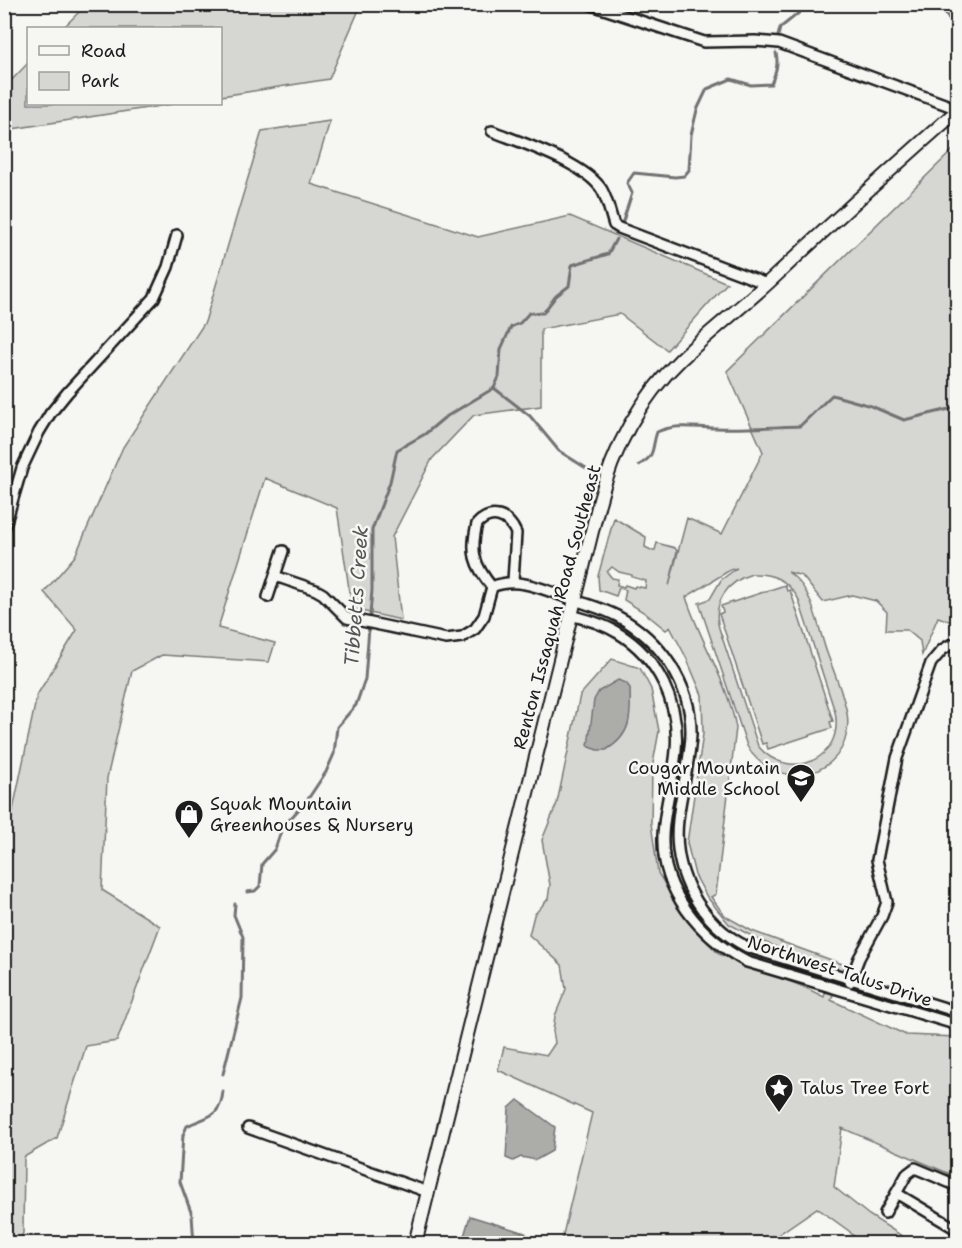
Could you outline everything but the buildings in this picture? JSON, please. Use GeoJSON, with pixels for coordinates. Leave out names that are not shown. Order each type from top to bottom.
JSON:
{"type":"FeatureCollection","features":[{"type":"Feature","properties":{"kind":"main road","name":"Renton Issaquah Road Southeast"},"geometry":{"type":"LineString","coordinates":[[415,1244],[603,485],[627,429],[643,403],[682,358],[767,284],[957,109]]}},
{"type":"Feature","properties":{"kind":"street"},"geometry":{"type":"LineString","coordinates":[[589,4],[704,42],[779,43],[957,109]]}},
{"type":"Feature","properties":{"kind":"street"},"geometry":{"type":"LineString","coordinates":[[492,131],[570,164],[592,178],[602,190],[613,221],[619,228],[767,284]]}},
{"type":"Feature","properties":{"kind":"street"},"geometry":{"type":"LineString","coordinates":[[4,529],[22,468],[39,432],[67,393],[154,298],[168,267],[177,235]]}},
{"type":"Feature","properties":{"kind":"street"},"geometry":{"type":"LineString","coordinates":[[496,514],[513,527],[516,533],[513,581],[492,587],[478,569],[474,555],[477,524],[489,515],[496,514]]}},
{"type":"Feature","properties":{"kind":"street"},"geometry":{"type":"LineString","coordinates":[[268,597],[283,551]]}},
{"type":"Feature","properties":{"kind":"street"},"geometry":{"type":"LineString","coordinates":[[275,576],[323,594],[347,618],[446,639],[469,634],[480,623],[492,587]]}},
{"type":"Feature","properties":{"kind":"street","name":"Northwest Talus Drive"},"geometry":{"type":"LineString","coordinates":[[513,581],[611,613],[636,628],[662,653],[680,684],[688,708],[691,733],[678,821],[678,845],[686,881],[701,911],[725,933],[747,947],[957,1012]]}},
{"type":"Feature","properties":{"kind":"street","name":"Northwest Talus Drive"},"geometry":{"type":"LineString","coordinates":[[571,615],[603,625],[627,639],[648,658],[667,691],[674,710],[677,739],[664,829],[664,854],[672,884],[689,914],[713,939],[741,959],[957,1025]]}},
{"type":"Feature","properties":{"kind":"street"},"geometry":{"type":"LineString","coordinates":[[847,993],[859,958],[885,909],[886,894],[878,860],[893,770],[931,663],[942,650],[951,645],[957,645]]}},
{"type":"Feature","properties":{"kind":"street"},"geometry":{"type":"LineString","coordinates":[[248,1128],[428,1192]]}},
{"type":"Feature","properties":{"kind":"street"},"geometry":{"type":"LineString","coordinates":[[885,1213],[907,1174],[915,1168],[957,1186]]}},
{"type":"Feature","properties":{"kind":"street"},"geometry":{"type":"LineString","coordinates":[[896,1193],[957,1230]]}},
{"type":"Feature","properties":{"kind":"green space"},"geometry":{"type":"Polygon","coordinates":[[[87,4],[361,4],[329,79],[222,96],[222,27],[64,27],[87,4]]]}},
{"type":"Feature","properties":{"kind":"green space"},"geometry":{"type":"Polygon","coordinates":[[[27,64],[27,105],[167,105],[5,130],[5,87],[27,64]]]}},
{"type":"Feature","properties":{"kind":"green space"},"geometry":{"type":"Polygon","coordinates":[[[330,121],[311,184],[478,237],[570,216],[727,283],[667,350],[620,314],[541,329],[541,406],[474,415],[432,459],[392,537],[401,620],[352,609],[337,508],[265,478],[218,628],[275,643],[269,662],[162,655],[132,671],[107,778],[102,890],[160,926],[117,1041],[86,1046],[57,1138],[24,1157],[23,1233],[19,1243],[5,1243],[5,828],[9,829],[37,695],[77,630],[44,592],[75,556],[123,447],[205,322],[262,131],[330,121]]]}},
{"type":"Feature","properties":{"kind":"green space"},"geometry":{"type":"Polygon","coordinates":[[[957,146],[957,624],[938,617],[922,655],[920,641],[907,630],[886,630],[887,612],[876,601],[852,595],[823,602],[802,576],[788,572],[802,586],[813,606],[843,698],[848,722],[841,749],[831,762],[818,770],[803,774],[787,774],[771,769],[758,760],[747,746],[699,603],[710,599],[721,580],[737,568],[686,597],[727,694],[736,728],[716,894],[711,897],[725,916],[752,931],[845,965],[831,1000],[906,1035],[957,1037],[957,1177],[842,1128],[834,1187],[869,1215],[913,1243],[860,1243],[849,1231],[817,1208],[766,1243],[561,1243],[592,1113],[498,1070],[504,1047],[547,1055],[555,1043],[553,1031],[555,1016],[566,989],[562,965],[529,935],[534,915],[548,899],[550,885],[542,840],[557,803],[580,695],[612,659],[640,668],[651,689],[659,731],[652,769],[651,823],[658,873],[689,923],[719,954],[824,997],[832,969],[761,941],[729,924],[707,897],[695,875],[687,843],[703,734],[702,695],[670,627],[666,630],[624,600],[626,590],[619,588],[616,596],[599,590],[598,576],[614,518],[646,537],[645,547],[651,550],[655,550],[657,543],[675,548],[677,551],[669,586],[687,518],[722,534],[763,452],[727,371],[957,146]],[[612,567],[607,572],[612,578],[618,579],[617,585],[645,588],[646,581],[619,572],[612,567]],[[752,574],[743,577],[729,587],[724,594],[718,610],[719,628],[758,746],[771,757],[785,763],[799,764],[812,761],[823,754],[832,743],[836,729],[835,712],[798,598],[779,579],[773,576],[752,574]]]}},
{"type":"Feature","properties":{"kind":"green space"},"geometry":{"type":"Polygon","coordinates":[[[785,585],[787,591],[790,590],[833,721],[830,722],[832,728],[768,749],[766,743],[762,744],[719,614],[723,612],[721,606],[785,585]]]}},
{"type":"Feature","properties":{"kind":"shaded area"},"geometry":{"type":"Polygon","coordinates":[[[618,680],[626,683],[630,688],[628,724],[615,744],[606,750],[597,750],[588,746],[594,700],[599,691],[618,680]]]}},
{"type":"Feature","properties":{"kind":"shaded area"},"geometry":{"type":"Polygon","coordinates":[[[518,1100],[555,1127],[552,1151],[536,1160],[521,1157],[513,1161],[506,1158],[509,1108],[518,1100]]]}},
{"type":"Feature","properties":{"kind":"shaded area"},"geometry":{"type":"Polygon","coordinates":[[[470,1216],[525,1233],[534,1243],[466,1243],[464,1236],[470,1216]]]}},
{"type":"Feature","properties":{"kind":"waterway","name":"Tibbetts Creek"},"geometry":{"type":"LineString","coordinates":[[778,36],[780,28],[810,4]]}},
{"type":"Feature","properties":{"kind":"waterway"},"geometry":{"type":"LineString","coordinates":[[917,4],[945,13],[958,33]]}},
{"type":"Feature","properties":{"kind":"waterway","name":"Tibbetts Creek"},"geometry":{"type":"LineString","coordinates":[[623,221],[632,193],[627,183],[634,173],[675,177],[684,176],[689,170],[691,135],[697,110],[707,89],[731,79],[751,85],[771,84],[777,65],[776,53]]}},
{"type":"Feature","properties":{"kind":"waterway","name":"Tibbetts Creek"},"geometry":{"type":"LineString","coordinates":[[247,892],[255,891],[260,886],[262,864],[275,849],[282,828],[308,799],[326,772],[334,754],[337,727],[356,705],[365,679],[372,590],[372,530],[390,482],[397,450],[494,388],[499,377],[501,349],[511,327],[520,323],[529,313],[543,313],[556,296],[569,286],[572,265],[608,254],[616,239]]}},
{"type":"Feature","properties":{"kind":"waterway"},"geometry":{"type":"LineString","coordinates":[[494,388],[530,416],[559,451],[586,468]]}},
{"type":"Feature","properties":{"kind":"waterway"},"geometry":{"type":"LineString","coordinates":[[639,465],[649,458],[657,432],[664,429],[800,426],[832,395],[871,406],[904,420],[958,407]]}},
{"type":"Feature","properties":{"kind":"waterway","name":"Tibbetts Creek"},"geometry":{"type":"LineString","coordinates":[[223,1074],[242,998],[243,937],[234,915],[235,904]]}},
{"type":"Feature","properties":{"kind":"waterway","name":"Tibbetts Creek"},"geometry":{"type":"LineString","coordinates":[[194,1244],[192,1215],[180,1182],[183,1135],[187,1126],[207,1118],[216,1111],[222,1100],[223,1091]]}},
{"type":"Feature","properties":{"kind":"place","name":"Cougar Mountain Middle School"},"geometry":{"type":"Point","coordinates":[801,804]}},
{"type":"Feature","properties":{"kind":"place","name":"Squak Mountain Greenhouses & Nursery"},"geometry":{"type":"Point","coordinates":[189,840]}},
{"type":"Feature","properties":{"kind":"place","name":"Talus Tree Fort"},"geometry":{"type":"Point","coordinates":[779,1114]}}]}
